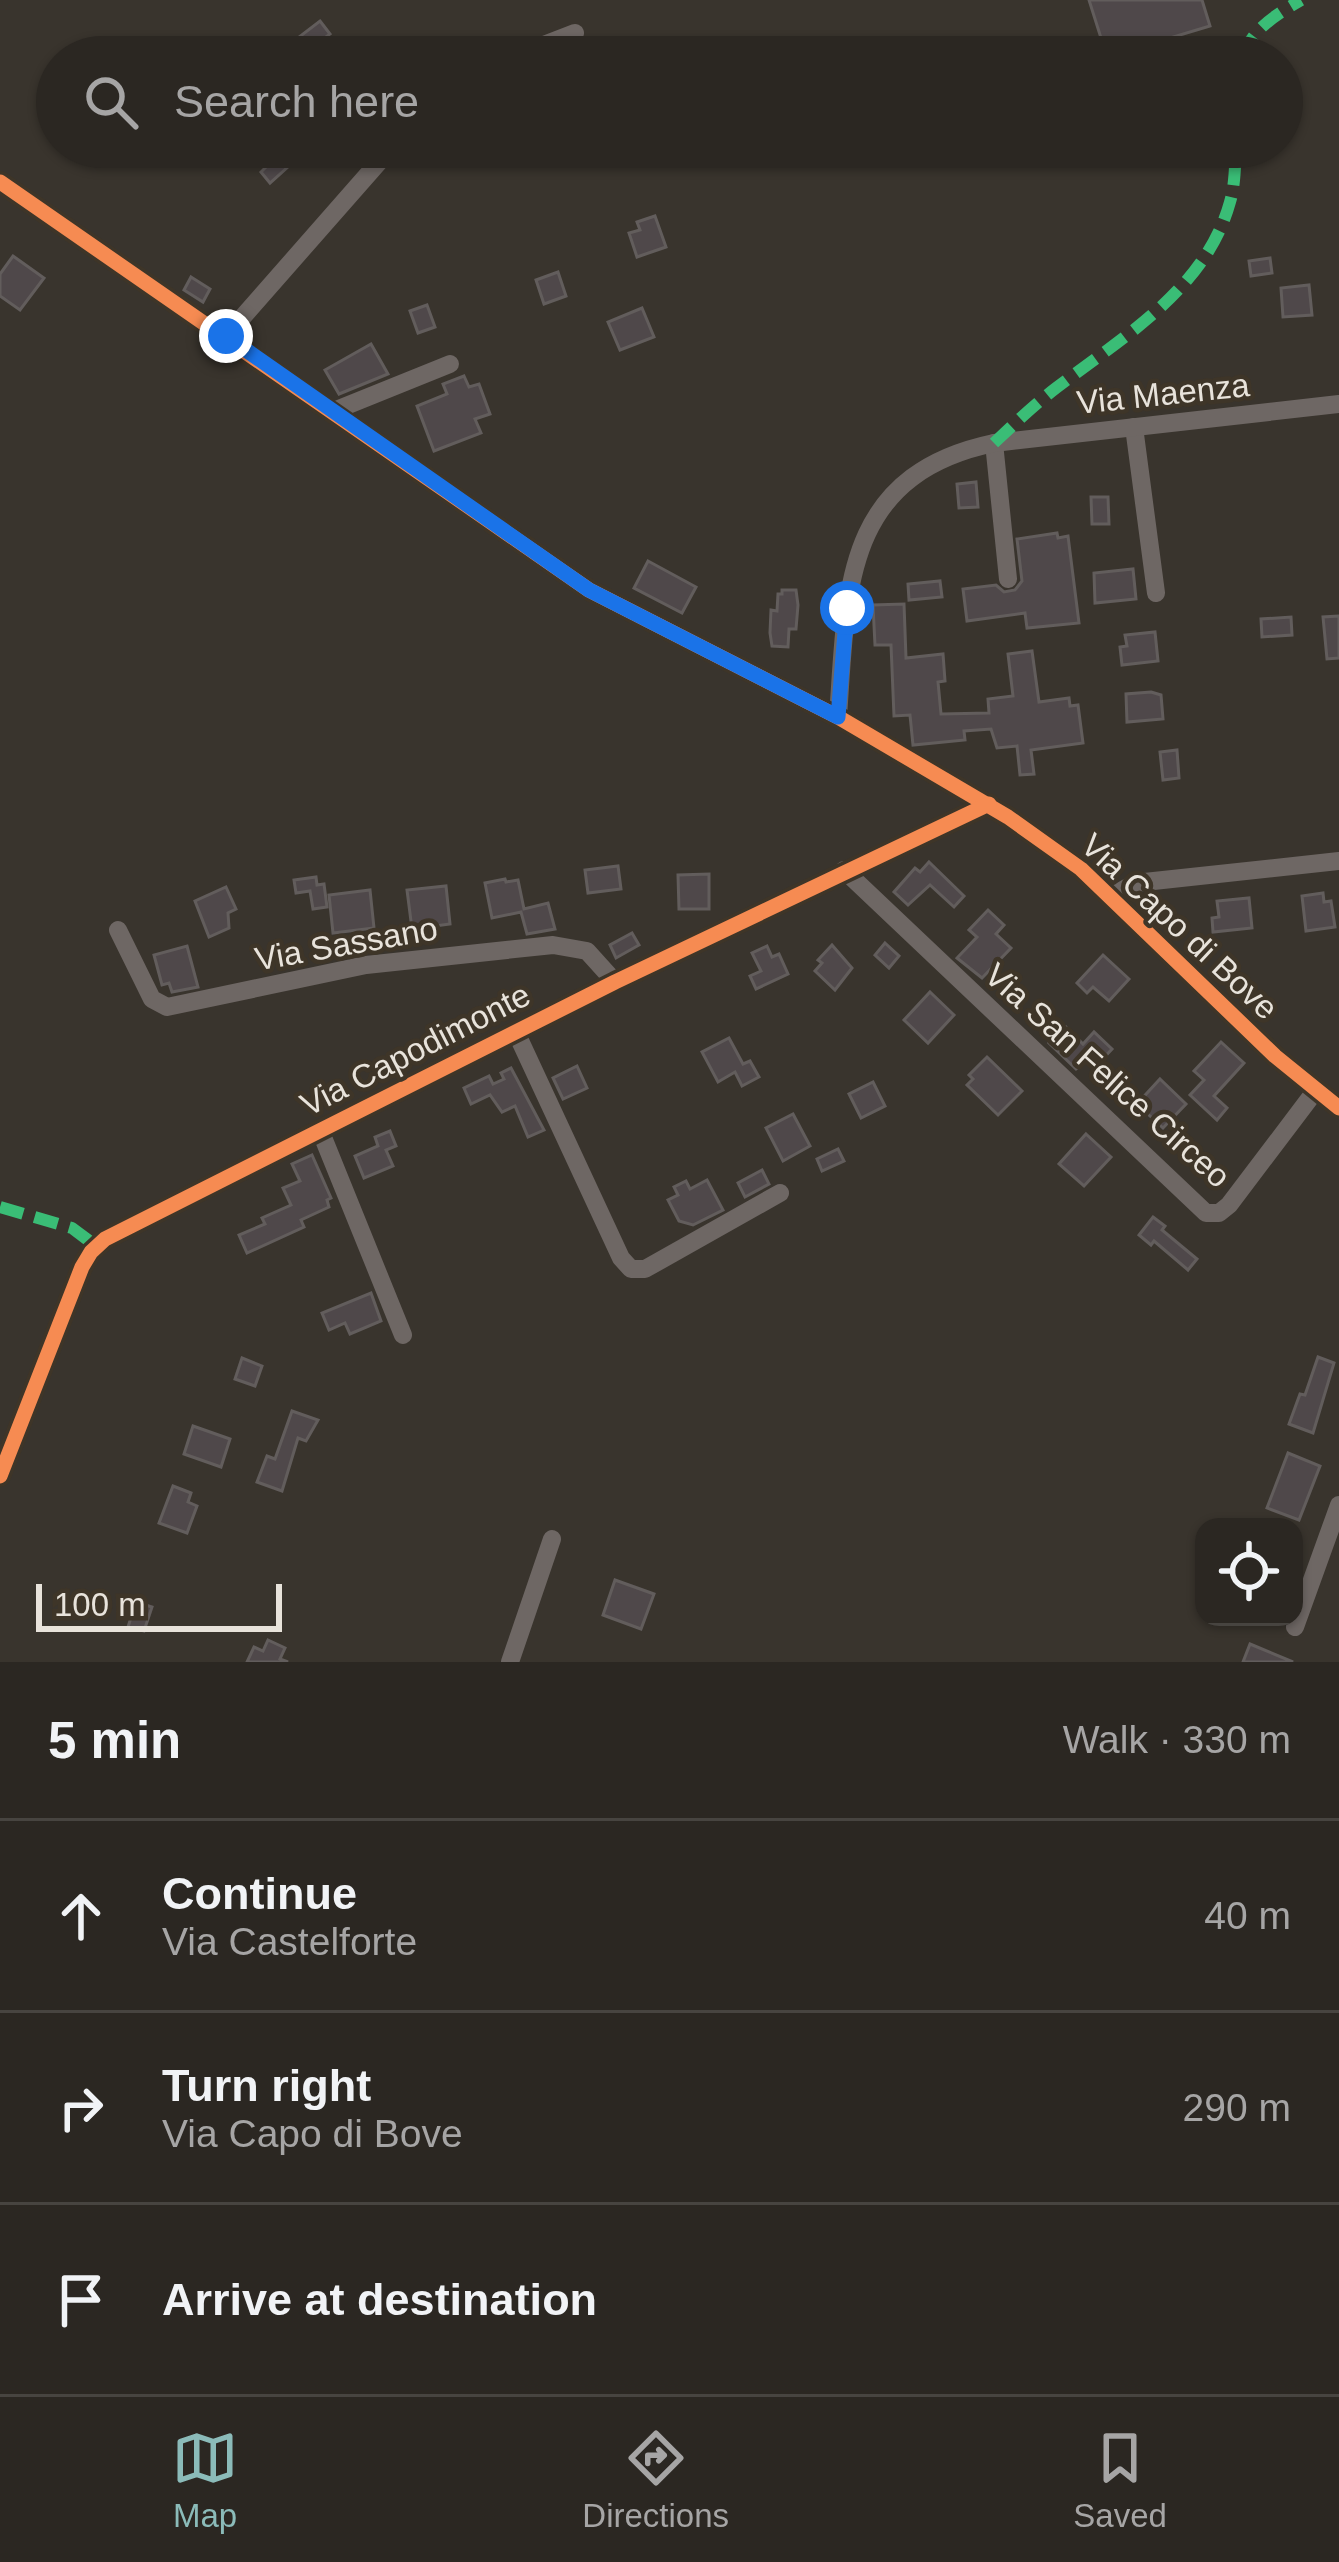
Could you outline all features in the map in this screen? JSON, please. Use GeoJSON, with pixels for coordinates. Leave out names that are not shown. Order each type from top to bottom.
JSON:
{"type":"FeatureCollection","features":[{"type":"Feature","properties":{"kind":"street"},"geometry":{"type":"LineString","coordinates":[[567,36],[575,33]]}},
{"type":"Feature","properties":{"kind":"street"},"geometry":{"type":"LineString","coordinates":[[226,336],[374,168]]}},
{"type":"Feature","properties":{"kind":"street","name":"Via Capo di Bove"},"geometry":{"type":"LineString","coordinates":[[0,182],[600,597],[838,717],[989,804],[1072,862],[1238,1021],[1339,1108]]}},
{"type":"Feature","properties":{"kind":"street"},"geometry":{"type":"LineString","coordinates":[[331,412],[449,364]]}},
{"type":"Feature","properties":{"kind":"street","name":"Via Maenza"},"geometry":{"type":"LineString","coordinates":[[838,717],[848,597],[869,524],[892,495],[919,474],[955,454],[994,442],[1339,404]]}},
{"type":"Feature","properties":{"kind":"street"},"geometry":{"type":"LineString","coordinates":[[1134,427],[1156,593]]}},
{"type":"Feature","properties":{"kind":"street"},"geometry":{"type":"LineString","coordinates":[[994,442],[1008,579]]}},
{"type":"Feature","properties":{"kind":"street","name":"Via Capodimonte"},"geometry":{"type":"LineString","coordinates":[[0,1475],[91,1252],[127,1226],[615,982],[989,804]]}},
{"type":"Feature","properties":{"kind":"street"},"geometry":{"type":"LineString","coordinates":[[1109,897],[1136,883],[1339,861]]}},
{"type":"Feature","properties":{"kind":"street","name":"Via San Felice Circeo"},"geometry":{"type":"LineString","coordinates":[[844,870],[1206,1213],[1219,1213],[1229,1205],[1316,1090]]}},
{"type":"Feature","properties":{"kind":"street","name":"Via Sassano"},"geometry":{"type":"LineString","coordinates":[[118,930],[152,999],[167,1007],[366,965],[553,945],[587,951],[615,982]]}},
{"type":"Feature","properties":{"kind":"street"},"geometry":{"type":"LineString","coordinates":[[516,1032],[621,1258],[631,1269],[645,1268],[781,1193]]}},
{"type":"Feature","properties":{"kind":"street"},"geometry":{"type":"LineString","coordinates":[[320,1130],[403,1334]]}},
{"type":"Feature","properties":{"kind":"street"},"geometry":{"type":"LineString","coordinates":[[1295,1627],[1339,1505]]}},
{"type":"Feature","properties":{"kind":"street"},"geometry":{"type":"LineString","coordinates":[[510,1662],[552,1539]]}},
{"type":"Feature","properties":{"kind":"building"},"geometry":{"type":"Polygon","coordinates":[[[1089,0],[1202,0],[1210,26],[1177,36],[1100,36],[1089,0]]]}},
{"type":"Feature","properties":{"kind":"building"},"geometry":{"type":"Polygon","coordinates":[[[320,21],[330,34],[327,36],[300,36],[320,21]]]}},
{"type":"Feature","properties":{"kind":"building"},"geometry":{"type":"Polygon","coordinates":[[[265,168],[287,168],[270,183],[261,172],[265,168]]]}},
{"type":"Feature","properties":{"kind":"building"},"geometry":{"type":"Polygon","coordinates":[[[655,216],[666,247],[637,257],[629,233],[640,230],[637,222],[655,216]]]}},
{"type":"Feature","properties":{"kind":"building"},"geometry":{"type":"Polygon","coordinates":[[[13,256],[44,278],[20,310],[0,296],[0,274],[13,256]]]}},
{"type":"Feature","properties":{"kind":"building"},"geometry":{"type":"Polygon","coordinates":[[[1270,258],[1272,273],[1251,276],[1249,261],[1270,258]]]}},
{"type":"Feature","properties":{"kind":"building"},"geometry":{"type":"Polygon","coordinates":[[[558,272],[566,296],[544,304],[536,280],[558,272]]]}},
{"type":"Feature","properties":{"kind":"building"},"geometry":{"type":"Polygon","coordinates":[[[191,277],[210,289],[203,302],[184,290],[191,277]]]}},
{"type":"Feature","properties":{"kind":"building"},"geometry":{"type":"Polygon","coordinates":[[[1309,285],[1312,315],[1283,317],[1281,288],[1309,285]]]}},
{"type":"Feature","properties":{"kind":"building"},"geometry":{"type":"Polygon","coordinates":[[[427,305],[435,327],[418,333],[410,311],[427,305]]]}},
{"type":"Feature","properties":{"kind":"building"},"geometry":{"type":"Polygon","coordinates":[[[642,308],[654,337],[620,350],[608,322],[642,308]]]}},
{"type":"Feature","properties":{"kind":"building"},"geometry":{"type":"Polygon","coordinates":[[[371,344],[388,374],[339,394],[325,370],[371,344]]]}},
{"type":"Feature","properties":{"kind":"building"},"geometry":{"type":"Polygon","coordinates":[[[464,376],[469,387],[479,384],[490,414],[475,419],[481,433],[434,451],[417,406],[447,394],[443,384],[464,376]]]}},
{"type":"Feature","properties":{"kind":"building"},"geometry":{"type":"Polygon","coordinates":[[[976,482],[978,507],[959,508],[957,484],[976,482]]]}},
{"type":"Feature","properties":{"kind":"building"},"geometry":{"type":"Polygon","coordinates":[[[1091,497],[1108,497],[1109,524],[1092,524],[1091,497]]]}},
{"type":"Feature","properties":{"kind":"building"},"geometry":{"type":"Polygon","coordinates":[[[1057,533],[1058,538],[1068,536],[1079,623],[1027,628],[1025,613],[967,621],[963,589],[996,585],[1004,592],[1015,590],[1022,581],[1017,539],[1057,533]]]}},
{"type":"Feature","properties":{"kind":"building"},"geometry":{"type":"Polygon","coordinates":[[[648,561],[696,587],[682,613],[634,588],[648,561]]]}},
{"type":"Feature","properties":{"kind":"building"},"geometry":{"type":"Polygon","coordinates":[[[1133,569],[1136,599],[1095,603],[1094,573],[1133,569]]]}},
{"type":"Feature","properties":{"kind":"building"},"geometry":{"type":"Polygon","coordinates":[[[940,581],[942,597],[909,600],[908,584],[940,581]]]}},
{"type":"Feature","properties":{"kind":"building"},"geometry":{"type":"Polygon","coordinates":[[[782,590],[796,590],[798,605],[796,629],[789,629],[788,647],[772,646],[770,633],[771,610],[777,611],[782,590]]]}},
{"type":"Feature","properties":{"kind":"building"},"geometry":{"type":"Polygon","coordinates":[[[904,604],[906,658],[943,654],[945,681],[938,682],[941,714],[989,713],[988,699],[1013,696],[1008,654],[1032,651],[1039,702],[1069,698],[1070,706],[1078,705],[1083,743],[1031,750],[1034,774],[1020,775],[1017,746],[997,748],[991,729],[964,731],[965,740],[913,745],[910,715],[894,716],[891,645],[875,645],[873,605],[904,604]]]}},
{"type":"Feature","properties":{"kind":"building"},"geometry":{"type":"Polygon","coordinates":[[[1339,616],[1339,658],[1327,659],[1323,617],[1339,616]]]}},
{"type":"Feature","properties":{"kind":"building"},"geometry":{"type":"Polygon","coordinates":[[[1291,617],[1292,635],[1262,637],[1261,619],[1291,617]]]}},
{"type":"Feature","properties":{"kind":"building"},"geometry":{"type":"Polygon","coordinates":[[[1155,632],[1158,661],[1122,665],[1120,647],[1127,646],[1125,635],[1155,632]]]}},
{"type":"Feature","properties":{"kind":"building"},"geometry":{"type":"Polygon","coordinates":[[[1126,694],[1161,695],[1163,719],[1127,722],[1126,694]]]}},
{"type":"Feature","properties":{"kind":"building"},"geometry":{"type":"Polygon","coordinates":[[[1177,750],[1179,778],[1163,780],[1160,752],[1177,750]]]}},
{"type":"Feature","properties":{"kind":"building"},"geometry":{"type":"Polygon","coordinates":[[[929,862],[964,896],[954,907],[930,885],[908,905],[894,892],[915,868],[920,872],[929,862]]]}},
{"type":"Feature","properties":{"kind":"building"},"geometry":{"type":"Polygon","coordinates":[[[618,866],[621,889],[588,893],[585,870],[618,866]]]}},
{"type":"Feature","properties":{"kind":"building"},"geometry":{"type":"Polygon","coordinates":[[[709,874],[709,909],[679,909],[678,875],[709,874]]]}},
{"type":"Feature","properties":{"kind":"building"},"geometry":{"type":"Polygon","coordinates":[[[316,877],[317,885],[324,884],[327,907],[313,909],[310,891],[296,893],[294,880],[316,877]]]}},
{"type":"Feature","properties":{"kind":"building"},"geometry":{"type":"Polygon","coordinates":[[[518,880],[524,909],[548,903],[555,929],[527,934],[521,912],[492,918],[485,883],[518,880]]]}},
{"type":"Feature","properties":{"kind":"building"},"geometry":{"type":"Polygon","coordinates":[[[446,886],[450,924],[412,929],[407,890],[446,886]]]}},
{"type":"Feature","properties":{"kind":"building"},"geometry":{"type":"Polygon","coordinates":[[[226,887],[236,909],[228,913],[229,928],[209,937],[195,901],[226,887]]]}},
{"type":"Feature","properties":{"kind":"building"},"geometry":{"type":"Polygon","coordinates":[[[370,890],[374,928],[333,933],[329,895],[370,890]]]}},
{"type":"Feature","properties":{"kind":"building"},"geometry":{"type":"Polygon","coordinates":[[[1323,893],[1324,902],[1331,901],[1335,927],[1306,931],[1302,896],[1323,893]]]}},
{"type":"Feature","properties":{"kind":"building"},"geometry":{"type":"Polygon","coordinates":[[[1249,898],[1252,928],[1213,932],[1212,918],[1219,917],[1217,901],[1249,898]]]}},
{"type":"Feature","properties":{"kind":"building"},"geometry":{"type":"Polygon","coordinates":[[[988,910],[1004,925],[996,934],[1011,948],[982,978],[957,958],[977,937],[969,930],[988,910]]]}},
{"type":"Feature","properties":{"kind":"building"},"geometry":{"type":"Polygon","coordinates":[[[632,933],[639,945],[616,958],[610,945],[632,933]]]}},
{"type":"Feature","properties":{"kind":"building"},"geometry":{"type":"Polygon","coordinates":[[[885,943],[899,956],[889,968],[875,955],[885,943]]]}},
{"type":"Feature","properties":{"kind":"building"},"geometry":{"type":"Polygon","coordinates":[[[832,945],[852,968],[835,990],[815,971],[832,945]]]}},
{"type":"Feature","properties":{"kind":"building"},"geometry":{"type":"Polygon","coordinates":[[[187,946],[198,987],[172,992],[169,983],[162,985],[154,955],[187,946]]]}},
{"type":"Feature","properties":{"kind":"building"},"geometry":{"type":"Polygon","coordinates":[[[767,946],[772,957],[779,954],[788,974],[756,989],[750,976],[761,971],[752,953],[767,946]]]}},
{"type":"Feature","properties":{"kind":"building"},"geometry":{"type":"Polygon","coordinates":[[[1103,955],[1129,979],[1109,1001],[1093,987],[1087,993],[1077,983],[1103,955]]]}},
{"type":"Feature","properties":{"kind":"building"},"geometry":{"type":"Polygon","coordinates":[[[930,992],[954,1015],[928,1043],[904,1020],[930,992]]]}},
{"type":"Feature","properties":{"kind":"building"},"geometry":{"type":"Polygon","coordinates":[[[1066,1027],[1083,1044],[1094,1032],[1112,1049],[1095,1067],[1087,1059],[1076,1069],[1049,1043],[1066,1027]]]}},
{"type":"Feature","properties":{"kind":"building"},"geometry":{"type":"Polygon","coordinates":[[[729,1038],[743,1064],[750,1061],[759,1077],[742,1086],[735,1072],[718,1082],[702,1052],[729,1038]]]}},
{"type":"Feature","properties":{"kind":"building"},"geometry":{"type":"Polygon","coordinates":[[[1221,1042],[1244,1063],[1214,1096],[1227,1108],[1217,1120],[1190,1095],[1204,1080],[1194,1071],[1221,1042]]]}},
{"type":"Feature","properties":{"kind":"building"},"geometry":{"type":"Polygon","coordinates":[[[987,1057],[1022,1091],[998,1115],[967,1085],[973,1079],[969,1075],[987,1057]]]}},
{"type":"Feature","properties":{"kind":"building"},"geometry":{"type":"Polygon","coordinates":[[[577,1066],[587,1088],[563,1099],[553,1078],[577,1066]]]}},
{"type":"Feature","properties":{"kind":"building"},"geometry":{"type":"Polygon","coordinates":[[[511,1068],[544,1130],[528,1137],[515,1106],[502,1112],[490,1095],[471,1104],[464,1088],[489,1076],[493,1084],[511,1068]]]}},
{"type":"Feature","properties":{"kind":"building"},"geometry":{"type":"Polygon","coordinates":[[[1160,1079],[1186,1104],[1163,1128],[1137,1104],[1160,1079]]]}},
{"type":"Feature","properties":{"kind":"building"},"geometry":{"type":"Polygon","coordinates":[[[873,1082],[885,1106],[861,1118],[849,1094],[873,1082]]]}},
{"type":"Feature","properties":{"kind":"building"},"geometry":{"type":"Polygon","coordinates":[[[793,1114],[810,1146],[783,1161],[766,1128],[793,1114]]]}},
{"type":"Feature","properties":{"kind":"building"},"geometry":{"type":"Polygon","coordinates":[[[390,1131],[396,1146],[386,1150],[393,1166],[364,1178],[355,1156],[378,1146],[375,1137],[390,1131]]]}},
{"type":"Feature","properties":{"kind":"building"},"geometry":{"type":"Polygon","coordinates":[[[1086,1134],[1111,1157],[1084,1186],[1059,1164],[1086,1134]]]}},
{"type":"Feature","properties":{"kind":"building"},"geometry":{"type":"Polygon","coordinates":[[[838,1149],[844,1161],[822,1171],[817,1159],[838,1149]]]}},
{"type":"Feature","properties":{"kind":"building"},"geometry":{"type":"Polygon","coordinates":[[[312,1155],[331,1198],[329,1207],[301,1220],[304,1227],[247,1253],[239,1235],[291,1205],[283,1188],[300,1181],[292,1164],[312,1155]]]}},
{"type":"Feature","properties":{"kind":"building"},"geometry":{"type":"Polygon","coordinates":[[[762,1170],[769,1184],[745,1197],[738,1183],[762,1170]]]}},
{"type":"Feature","properties":{"kind":"building"},"geometry":{"type":"Polygon","coordinates":[[[707,1180],[723,1210],[693,1225],[679,1221],[668,1200],[678,1195],[674,1187],[686,1181],[690,1189],[707,1180]]]}},
{"type":"Feature","properties":{"kind":"building"},"geometry":{"type":"Polygon","coordinates":[[[1153,1217],[1197,1259],[1188,1270],[1154,1241],[1151,1245],[1139,1235],[1153,1217]]]}},
{"type":"Feature","properties":{"kind":"building"},"geometry":{"type":"Polygon","coordinates":[[[371,1293],[381,1321],[350,1334],[345,1323],[329,1330],[322,1313],[371,1293]]]}},
{"type":"Feature","properties":{"kind":"building"},"geometry":{"type":"Polygon","coordinates":[[[1318,1357],[1334,1363],[1313,1433],[1289,1424],[1318,1357]]]}},
{"type":"Feature","properties":{"kind":"building"},"geometry":{"type":"Polygon","coordinates":[[[242,1358],[262,1366],[255,1386],[235,1379],[242,1358]]]}},
{"type":"Feature","properties":{"kind":"building"},"geometry":{"type":"Polygon","coordinates":[[[292,1411],[318,1420],[306,1441],[298,1438],[282,1491],[257,1482],[267,1456],[275,1459],[292,1411]]]}},
{"type":"Feature","properties":{"kind":"building"},"geometry":{"type":"Polygon","coordinates":[[[193,1426],[230,1439],[221,1467],[184,1454],[193,1426]]]}},
{"type":"Feature","properties":{"kind":"building"},"geometry":{"type":"Polygon","coordinates":[[[1288,1453],[1320,1466],[1300,1518],[1267,1508],[1288,1453]]]}},
{"type":"Feature","properties":{"kind":"building"},"geometry":{"type":"Polygon","coordinates":[[[173,1486],[191,1493],[188,1502],[197,1506],[187,1533],[159,1523],[173,1486]]]}},
{"type":"Feature","properties":{"kind":"building"},"geometry":{"type":"Polygon","coordinates":[[[615,1580],[654,1594],[641,1629],[603,1615],[615,1580]]]}},
{"type":"Feature","properties":{"kind":"building"},"geometry":{"type":"Polygon","coordinates":[[[136,1602],[152,1607],[144,1631],[128,1627],[136,1602]]]}},
{"type":"Feature","properties":{"kind":"building"},"geometry":{"type":"Polygon","coordinates":[[[268,1640],[285,1648],[280,1659],[288,1662],[247,1662],[254,1647],[263,1651],[268,1640]]]}},
{"type":"Feature","properties":{"kind":"building"},"geometry":{"type":"Polygon","coordinates":[[[1250,1644],[1293,1662],[1243,1662],[1250,1644]]]}},
{"type":"Feature","properties":{"kind":"marked path"},"geometry":{"type":"LineString","coordinates":[[1254,36],[1301,0]]}},
{"type":"Feature","properties":{"kind":"marked path"},"geometry":{"type":"LineString","coordinates":[[994,443],[1182,286],[1218,233],[1232,195],[1234,168]]}},
{"type":"Feature","properties":{"kind":"marked path"},"geometry":{"type":"LineString","coordinates":[[0,1207],[72,1228],[96,1246]]}},
{"type":"Feature","properties":{"kind":"cycle path"},"geometry":{"type":"LineString","coordinates":[[0,182],[589,590],[838,717],[1008,817],[1081,869],[1275,1056],[1339,1108]]}},
{"type":"Feature","properties":{"kind":"cycle path"},"geometry":{"type":"LineString","coordinates":[[0,1476],[82,1267],[105,1239],[615,982],[989,804]]}},
{"type":"Feature","properties":{"kind":"route"},"geometry":{"type":"LineString","coordinates":[[226,336],[589,590],[838,717],[847,608]]}}]}
